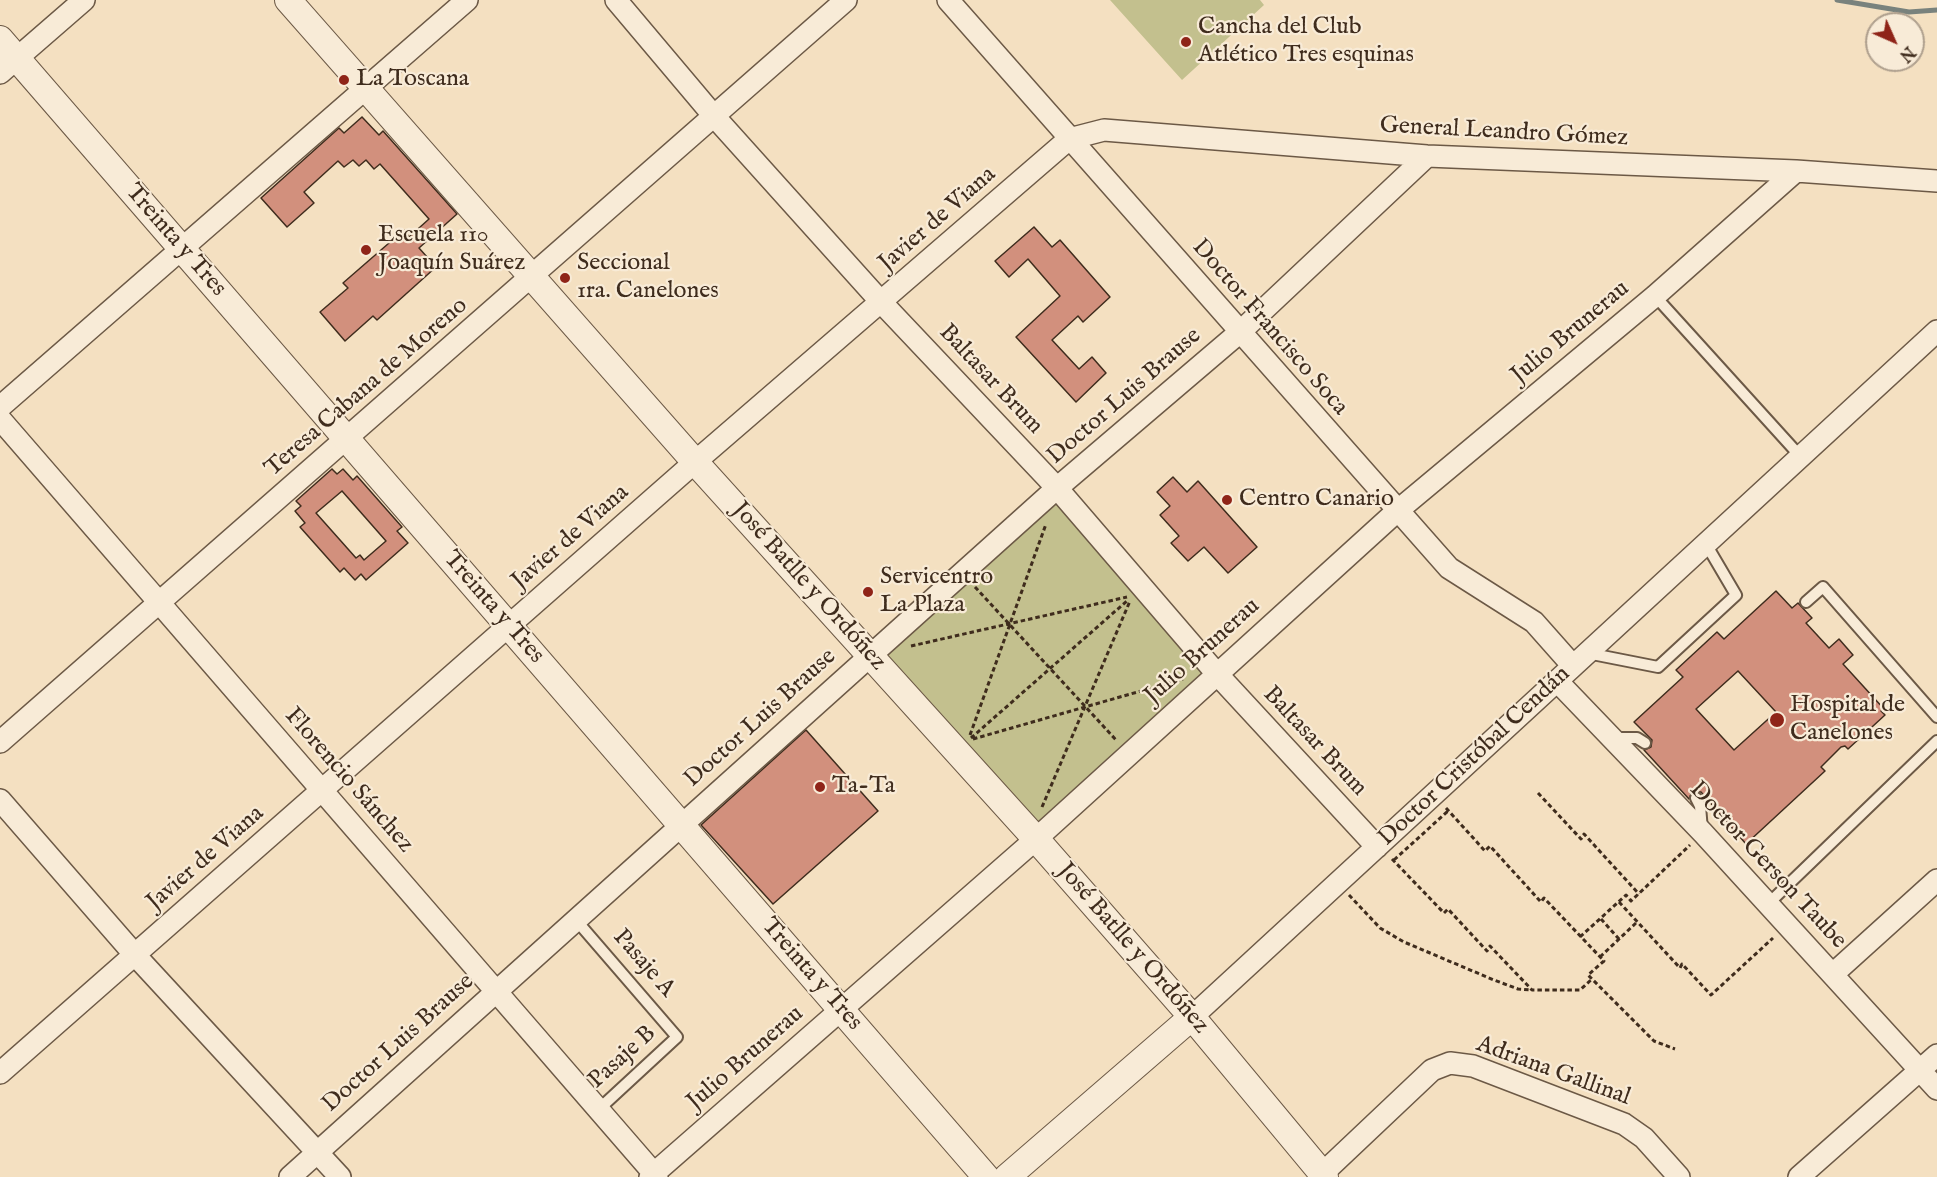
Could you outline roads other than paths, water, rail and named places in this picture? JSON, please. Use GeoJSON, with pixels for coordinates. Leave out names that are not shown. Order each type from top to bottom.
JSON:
{"type":"FeatureCollection","features":[{"type":"Feature","properties":{"kind":"street"},"geometry":{"type":"LineString","coordinates":[[9,66],[84,0]]}},
{"type":"Feature","properties":{"kind":"street","name":"José Batlle y Ordóñez"},"geometry":{"type":"LineString","coordinates":[[288,0],[695,462],[1036,839],[1192,1017],[1324,1175]]}},
{"type":"Feature","properties":{"kind":"street"},"geometry":{"type":"LineString","coordinates":[[0,407],[467,0]]}},
{"type":"Feature","properties":{"kind":"street","name":"Baltasar Brum"},"geometry":{"type":"LineString","coordinates":[[616,0],[713,115],[882,303],[1057,488],[1217,674],[1377,847]]}},
{"type":"Feature","properties":{"kind":"street","name":"Teresa Cabana de Moreno"},"geometry":{"type":"LineString","coordinates":[[0,742],[348,440],[713,115],[846,0]]}},
{"type":"Feature","properties":{"kind":"street","name":"Doctor Francisco Soca"},"geometry":{"type":"LineString","coordinates":[[948,0],[1396,512],[1449,568],[1534,622],[1580,660]]}},
{"type":"Feature","properties":{"kind":"street","name":"Treinta y Tres"},"geometry":{"type":"LineString","coordinates":[[0,39],[9,66],[181,248],[986,1177]]}},
{"type":"Feature","properties":{"kind":"street","name":"General Leandro Gómez"},"geometry":{"type":"LineString","coordinates":[[1069,139],[1104,130],[1427,156],[1796,171],[1937,181]]}},
{"type":"Feature","properties":{"kind":"street","name":"Javier de Viana"},"geometry":{"type":"LineString","coordinates":[[0,1073],[695,462],[882,303],[1069,139]]}},
{"type":"Feature","properties":{"kind":"street","name":"Doctor Luis Brause"},"geometry":{"type":"LineString","coordinates":[[290,1177],[1057,488],[1240,332],[1427,156]]}},
{"type":"Feature","properties":{"kind":"street","name":"Julio Brunerau"},"geometry":{"type":"LineString","coordinates":[[654,1176],[1036,839],[1396,512],[1655,296],[1796,171]]}},
{"type":"Feature","properties":{"kind":"street","name":"Doctor Cristóbal Cendán"},"geometry":{"type":"LineString","coordinates":[[1007,1177],[1192,1017],[1937,331]]}},
{"type":"Feature","properties":{"kind":"street","name":"Florencio Sánchez"},"geometry":{"type":"LineString","coordinates":[[0,419],[654,1176]]}},
{"type":"Feature","properties":{"kind":"street","name":"Doctor Gerson Taube"},"geometry":{"type":"LineString","coordinates":[[1557,681],[1703,833],[1937,1089]]}},
{"type":"Feature","properties":{"kind":"street"},"geometry":{"type":"LineString","coordinates":[[0,800],[135,955],[340,1177]]}},
{"type":"Feature","properties":{"kind":"street"},"geometry":{"type":"LineString","coordinates":[[1833,974],[1937,880]]}},
{"type":"Feature","properties":{"kind":"street"},"geometry":{"type":"LineString","coordinates":[[1799,1177],[1937,1055]]}},
{"type":"Feature","properties":{"kind":"street","name":"Adriana Gallinal"},"geometry":{"type":"LineString","coordinates":[[1324,1175],[1432,1070],[1450,1063],[1473,1066],[1624,1124],[1644,1138],[1679,1177]]}},
{"type":"Feature","properties":{"kind":"lane"},"geometry":{"type":"LineString","coordinates":[[1655,296],[1800,456]]}},
{"type":"Feature","properties":{"kind":"lane"},"geometry":{"type":"LineString","coordinates":[[1580,660],[1658,667],[1736,595],[1706,544]]}},
{"type":"Feature","properties":{"kind":"lane"},"geometry":{"type":"LineString","coordinates":[[1806,603],[1823,587],[1937,717]]}},
{"type":"Feature","properties":{"kind":"lane"},"geometry":{"type":"LineString","coordinates":[[1612,738],[1637,738],[1645,743]]}},
{"type":"Feature","properties":{"kind":"lane"},"geometry":{"type":"LineString","coordinates":[[1768,904],[1937,741]]}},
{"type":"Feature","properties":{"kind":"lane"},"geometry":{"type":"LineString","coordinates":[[1696,798],[1700,806],[1703,833]]}},
{"type":"Feature","properties":{"kind":"lane","name":"Pasaje A"},"geometry":{"type":"LineString","coordinates":[[576,920],[677,1036]]}},
{"type":"Feature","properties":{"kind":"lane","name":"Pasaje B"},"geometry":{"type":"LineString","coordinates":[[598,1110],[677,1036]]}},
{"type":"Feature","properties":{"kind":"waterway"},"geometry":{"type":"LineString","coordinates":[[1837,0],[1909,12],[1937,10]]}},
{"type":"Feature","properties":{"kind":"place","name":"Cancha del Club Atlético Tres esquinas"},"geometry":{"type":"Point","coordinates":[1186,42]}},
{"type":"Feature","properties":{"kind":"place","name":"La Toscana"},"geometry":{"type":"Point","coordinates":[344,80]}},
{"type":"Feature","properties":{"kind":"place","name":"Escuela 110 Joaquín Suárez"},"geometry":{"type":"Point","coordinates":[366,250]}},
{"type":"Feature","properties":{"kind":"place","name":"Seccional 1ra. Canelones"},"geometry":{"type":"Point","coordinates":[565,278]}},
{"type":"Feature","properties":{"kind":"place","name":"Centro Canario"},"geometry":{"type":"Point","coordinates":[1227,500]}},
{"type":"Feature","properties":{"kind":"place","name":"Servicentro La Plaza"},"geometry":{"type":"Point","coordinates":[868,592]}},
{"type":"Feature","properties":{"kind":"place","name":"Hospital de Canelones"},"geometry":{"type":"Point","coordinates":[1777,720]}},
{"type":"Feature","properties":{"kind":"place","name":"Ta-Ta"},"geometry":{"type":"Point","coordinates":[820,787]}}]}
